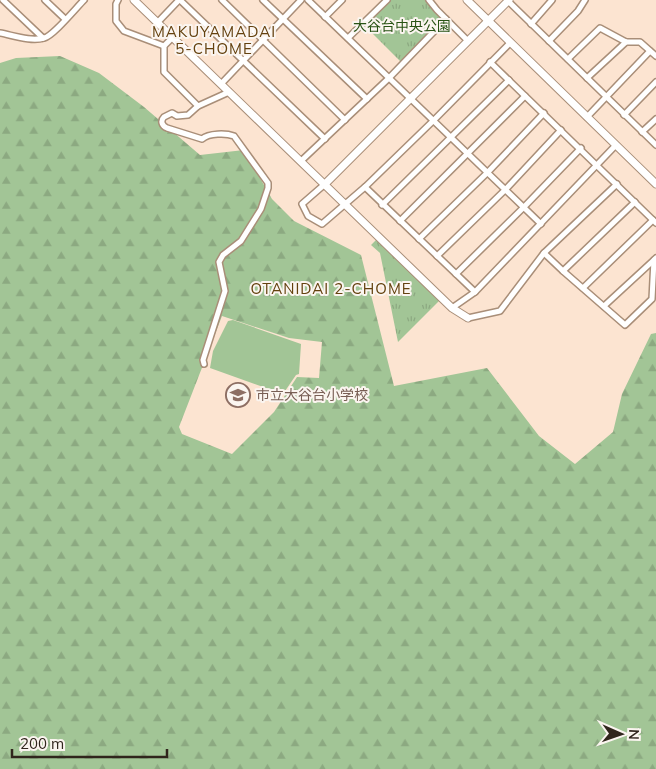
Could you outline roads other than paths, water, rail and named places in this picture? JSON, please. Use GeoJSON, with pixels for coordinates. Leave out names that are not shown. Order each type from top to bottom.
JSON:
{"type":"FeatureCollection","features":[{"type":"Feature","properties":{"kind":"street"},"geometry":{"type":"LineString","coordinates":[[3,0],[44,38]]}},
{"type":"Feature","properties":{"kind":"street"},"geometry":{"type":"LineString","coordinates":[[45,0],[65,19]]}},
{"type":"Feature","properties":{"kind":"street"},"geometry":{"type":"LineString","coordinates":[[0,33],[16,38],[44,38],[53,32],[84,0]]}},
{"type":"Feature","properties":{"kind":"street"},"geometry":{"type":"LineString","coordinates":[[118,0],[116,4],[116,21],[124,31],[164,46]]}},
{"type":"Feature","properties":{"kind":"street"},"geometry":{"type":"LineString","coordinates":[[134,0],[452,308],[468,318],[500,311],[544,253],[617,184]]}},
{"type":"Feature","properties":{"kind":"street"},"geometry":{"type":"LineString","coordinates":[[158,22],[180,0],[325,139]]}},
{"type":"Feature","properties":{"kind":"street"},"geometry":{"type":"LineString","coordinates":[[222,0],[345,120]]}},
{"type":"Feature","properties":{"kind":"street"},"geometry":{"type":"LineString","coordinates":[[263,0],[367,99]]}},
{"type":"Feature","properties":{"kind":"street"},"geometry":{"type":"LineString","coordinates":[[221,84],[301,0]]}},
{"type":"Feature","properties":{"kind":"street"},"geometry":{"type":"LineString","coordinates":[[308,0],[541,224]]}},
{"type":"Feature","properties":{"kind":"street"},"geometry":{"type":"LineString","coordinates":[[325,16],[342,0]]}},
{"type":"Feature","properties":{"kind":"street"},"geometry":{"type":"LineString","coordinates":[[348,38],[387,0]]}},
{"type":"Feature","properties":{"kind":"street"},"geometry":{"type":"LineString","coordinates":[[429,0],[467,40]]}},
{"type":"Feature","properties":{"kind":"street"},"geometry":{"type":"LineString","coordinates":[[467,0],[656,184]]}},
{"type":"Feature","properties":{"kind":"street"},"geometry":{"type":"LineString","coordinates":[[510,43],[365,187],[322,224],[308,216],[302,204],[412,99],[467,40],[508,0],[656,146]]}},
{"type":"Feature","properties":{"kind":"street"},"geometry":{"type":"LineString","coordinates":[[531,24],[552,0]]}},
{"type":"Feature","properties":{"kind":"street"},"geometry":{"type":"LineString","coordinates":[[549,41],[578,11],[585,0]]}},
{"type":"Feature","properties":{"kind":"street"},"geometry":{"type":"LineString","coordinates":[[301,161],[389,78],[446,19]]}},
{"type":"Feature","properties":{"kind":"street"},"geometry":{"type":"LineString","coordinates":[[568,59],[600,28],[626,42],[640,42],[656,56]]}},
{"type":"Feature","properties":{"kind":"street"},"geometry":{"type":"LineString","coordinates":[[173,37],[164,46],[164,72],[198,106]]}},
{"type":"Feature","properties":{"kind":"street"},"geometry":{"type":"LineString","coordinates":[[587,78],[626,42]]}},
{"type":"Feature","properties":{"kind":"street"},"geometry":{"type":"LineString","coordinates":[[587,117],[650,51]]}},
{"type":"Feature","properties":{"kind":"street"},"geometry":{"type":"LineString","coordinates":[[490,62],[581,148],[654,222],[583,288]]}},
{"type":"Feature","properties":{"kind":"street"},"geometry":{"type":"LineString","coordinates":[[382,205],[510,80]]}},
{"type":"Feature","properties":{"kind":"street"},"geometry":{"type":"LineString","coordinates":[[624,115],[656,82]]}},
{"type":"Feature","properties":{"kind":"street"},"geometry":{"type":"LineString","coordinates":[[204,364],[203,360],[225,290],[219,262],[223,255],[241,241],[261,210],[269,186],[267,179],[234,136],[224,134],[205,136],[202,139],[167,128],[163,124],[162,119],[168,114],[188,115],[193,113],[198,106],[229,92]]}},
{"type":"Feature","properties":{"kind":"street"},"geometry":{"type":"LineString","coordinates":[[400,221],[525,96]]}},
{"type":"Feature","properties":{"kind":"street"},"geometry":{"type":"LineString","coordinates":[[419,239],[488,172],[544,113]]}},
{"type":"Feature","properties":{"kind":"street"},"geometry":{"type":"LineString","coordinates":[[642,132],[656,119]]}},
{"type":"Feature","properties":{"kind":"street"},"geometry":{"type":"LineString","coordinates":[[437,256],[506,189],[561,130]]}},
{"type":"Feature","properties":{"kind":"street"},"geometry":{"type":"LineString","coordinates":[[452,308],[474,292],[616,146]]}},
{"type":"Feature","properties":{"kind":"street"},"geometry":{"type":"LineString","coordinates":[[456,274],[581,148]]}},
{"type":"Feature","properties":{"kind":"street"},"geometry":{"type":"LineString","coordinates":[[365,187],[474,292]]}},
{"type":"Feature","properties":{"kind":"street"},"geometry":{"type":"LineString","coordinates":[[563,271],[635,202]]}},
{"type":"Feature","properties":{"kind":"street"},"geometry":{"type":"LineString","coordinates":[[544,253],[625,324],[652,299],[655,259]]}},
{"type":"Feature","properties":{"kind":"street"},"geometry":{"type":"LineString","coordinates":[[604,306],[655,259]]}},
{"type":"Feature","properties":{"kind":"place","name":"市立大谷台小学校"},"geometry":{"type":"Point","coordinates":[238,395]}},
{"type":"Feature","properties":{"kind":"district","name":"MAKUYAMADAI 5-CHOME"},"geometry":{"type":"Point","coordinates":[214,40]}},
{"type":"Feature","properties":{"kind":"district","name":"OTANIDAI 2-CHOME"},"geometry":{"type":"Point","coordinates":[331,289]}},
{"type":"Feature","properties":{"kind":"park label","name":"大谷台中央公園"},"geometry":{"type":"Point","coordinates":[402,26]}}]}
